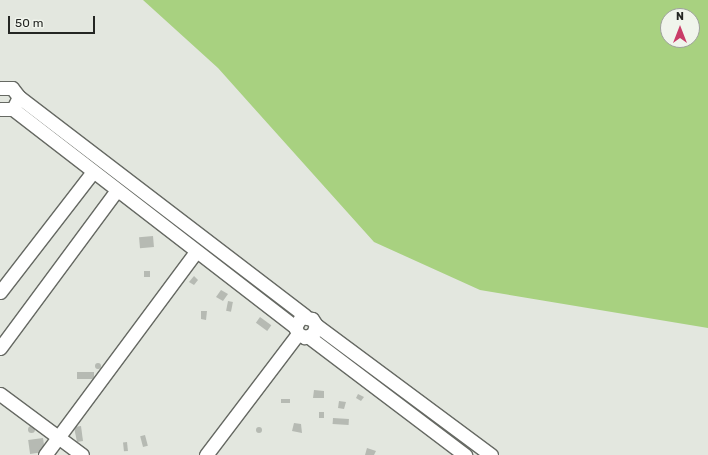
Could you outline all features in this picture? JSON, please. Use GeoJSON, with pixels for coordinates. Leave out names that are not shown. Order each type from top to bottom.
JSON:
{"type":"FeatureCollection","features":[{"type":"Feature","properties":{"kind":"street"},"geometry":{"type":"LineString","coordinates":[[2,86],[12,88],[19,97],[305,316],[312,319],[316,325],[491,455]]}},
{"type":"Feature","properties":{"kind":"street"},"geometry":{"type":"LineString","coordinates":[[19,97],[4,110],[92,173],[460,454]]}},
{"type":"Feature","properties":{"kind":"street"},"geometry":{"type":"LineString","coordinates":[[0,292],[92,173]]}},
{"type":"Feature","properties":{"kind":"street"},"geometry":{"type":"LineString","coordinates":[[0,348],[116,192]]}},
{"type":"Feature","properties":{"kind":"street"},"geometry":{"type":"LineString","coordinates":[[45,455],[196,252]]}},
{"type":"Feature","properties":{"kind":"street"},"geometry":{"type":"LineString","coordinates":[[300,333],[298,320],[305,316]]}},
{"type":"Feature","properties":{"kind":"street"},"geometry":{"type":"LineString","coordinates":[[206,455],[300,333],[316,325]]}},
{"type":"Feature","properties":{"kind":"street"},"geometry":{"type":"LineString","coordinates":[[0,394],[82,455]]}},
{"type":"Feature","properties":{"kind":"shaded area"},"geometry":{"type":"Polygon","coordinates":[[[143,0],[708,0],[708,328],[480,290],[374,242],[218,68],[143,0]]]}},
{"type":"Feature","properties":{"kind":"building"},"geometry":{"type":"Polygon","coordinates":[[[153,236],[154,247],[140,248],[139,237],[153,236]]]}},
{"type":"Feature","properties":{"kind":"building"},"geometry":{"type":"Polygon","coordinates":[[[144,271],[150,271],[150,277],[144,277],[144,271]]]}},
{"type":"Feature","properties":{"kind":"building"},"geometry":{"type":"Polygon","coordinates":[[[194,276],[198,280],[194,285],[189,282],[194,276]]]}},
{"type":"Feature","properties":{"kind":"building"},"geometry":{"type":"Polygon","coordinates":[[[221,290],[228,294],[223,301],[216,297],[221,290]]]}},
{"type":"Feature","properties":{"kind":"building"},"geometry":{"type":"Polygon","coordinates":[[[228,301],[233,302],[231,312],[226,311],[228,301]]]}},
{"type":"Feature","properties":{"kind":"building"},"geometry":{"type":"Polygon","coordinates":[[[201,311],[207,311],[206,320],[201,319],[201,311]]]}},
{"type":"Feature","properties":{"kind":"building"},"geometry":{"type":"Polygon","coordinates":[[[260,317],[271,325],[267,331],[256,323],[260,317]]]}},
{"type":"Feature","properties":{"kind":"building"},"geometry":{"type":"Polygon","coordinates":[[[98,363],[101,366],[98,369],[95,366],[98,363]]]}},
{"type":"Feature","properties":{"kind":"building"},"geometry":{"type":"Polygon","coordinates":[[[77,372],[94,372],[94,379],[77,379],[77,372]]]}},
{"type":"Feature","properties":{"kind":"building"},"geometry":{"type":"Polygon","coordinates":[[[314,390],[324,391],[324,398],[313,398],[314,390]]]}},
{"type":"Feature","properties":{"kind":"building"},"geometry":{"type":"Polygon","coordinates":[[[358,394],[364,397],[361,401],[356,398],[358,394]]]}},
{"type":"Feature","properties":{"kind":"building"},"geometry":{"type":"Polygon","coordinates":[[[281,399],[290,399],[290,403],[281,403],[281,399]]]}},
{"type":"Feature","properties":{"kind":"building"},"geometry":{"type":"Polygon","coordinates":[[[339,401],[346,402],[344,409],[338,408],[339,401]]]}},
{"type":"Feature","properties":{"kind":"building"},"geometry":{"type":"Polygon","coordinates":[[[319,412],[324,412],[324,418],[319,418],[319,412]]]}},
{"type":"Feature","properties":{"kind":"building"},"geometry":{"type":"Polygon","coordinates":[[[333,418],[349,419],[349,425],[333,424],[333,418]]]}},
{"type":"Feature","properties":{"kind":"building"},"geometry":{"type":"Polygon","coordinates":[[[294,423],[301,424],[302,433],[292,431],[294,423]]]}},
{"type":"Feature","properties":{"kind":"building"},"geometry":{"type":"Polygon","coordinates":[[[31,425],[34,426],[34,432],[31,433],[28,432],[27,429],[28,426],[31,425]]]}},
{"type":"Feature","properties":{"kind":"building"},"geometry":{"type":"Polygon","coordinates":[[[81,426],[83,441],[77,442],[74,427],[81,426]]]}},
{"type":"Feature","properties":{"kind":"building"},"geometry":{"type":"Polygon","coordinates":[[[259,427],[262,430],[259,433],[256,430],[259,427]]]}},
{"type":"Feature","properties":{"kind":"building"},"geometry":{"type":"Polygon","coordinates":[[[145,435],[148,446],[143,447],[140,436],[145,435]]]}},
{"type":"Feature","properties":{"kind":"building"},"geometry":{"type":"Polygon","coordinates":[[[43,438],[45,452],[30,454],[28,440],[43,438]]]}},
{"type":"Feature","properties":{"kind":"building"},"geometry":{"type":"Polygon","coordinates":[[[123,442],[127,442],[128,451],[124,451],[123,442]]]}},
{"type":"Feature","properties":{"kind":"building"},"geometry":{"type":"Polygon","coordinates":[[[367,448],[376,451],[374,455],[365,455],[367,448]]]}}]}
